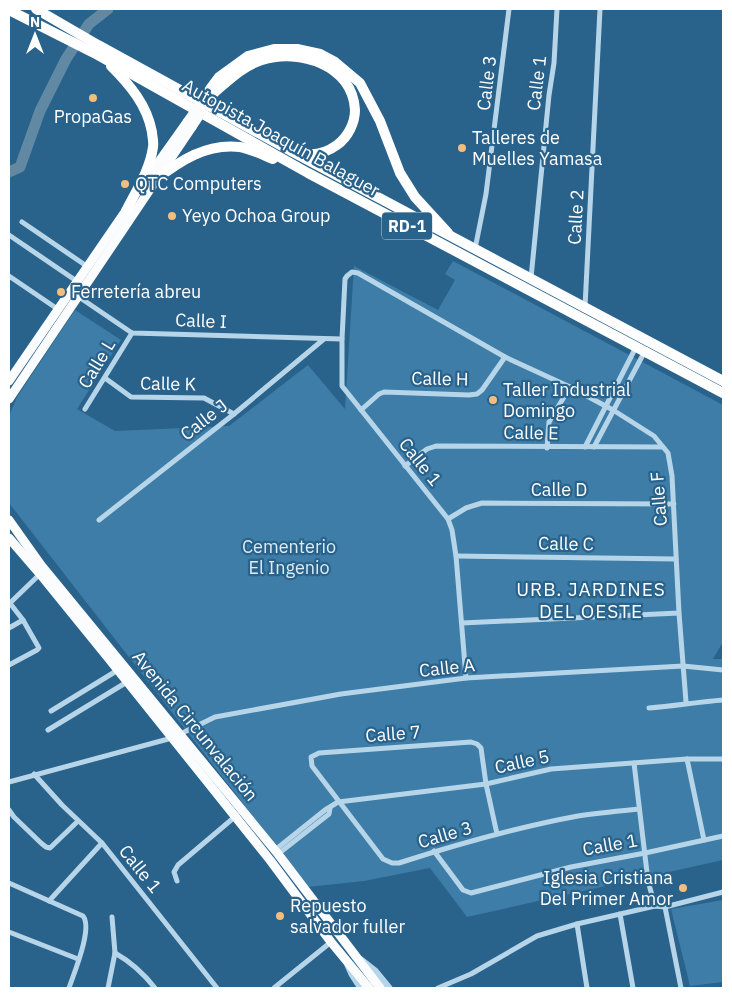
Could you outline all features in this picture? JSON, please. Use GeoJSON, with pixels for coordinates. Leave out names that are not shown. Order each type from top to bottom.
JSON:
{"type":"FeatureCollection","features":[{"type":"Feature","properties":{"kind":"highway","name":"Autopista Joaquín Balaguer"},"geometry":{"type":"LineString","coordinates":[[36,9],[49,12],[96,49],[104,59],[308,173],[723,393]]}},
{"type":"Feature","properties":{"kind":"highway","name":"Autopista Joaquín Balaguer"},"geometry":{"type":"LineString","coordinates":[[9,10],[61,37],[96,49],[723,381]]}},
{"type":"Feature","properties":{"kind":"highway"},"geometry":{"type":"LineString","coordinates":[[213,90],[220,77],[248,56],[274,49],[297,49],[320,54],[335,62],[360,82],[380,121],[400,173],[415,197],[454,239]]}},
{"type":"Feature","properties":{"kind":"highway"},"geometry":{"type":"LineString","coordinates":[[213,90],[251,64],[273,57],[296,56],[307,58],[318,61],[338,73],[349,86],[354,102],[355,116],[352,127],[342,141],[332,149],[320,154],[307,155],[293,152]]}},
{"type":"Feature","properties":{"kind":"highway"},"geometry":{"type":"LineString","coordinates":[[104,59],[129,84],[140,101],[150,120],[154,145],[146,172],[126,211]]}},
{"type":"Feature","properties":{"kind":"highway"},"geometry":{"type":"LineString","coordinates":[[155,180],[183,160],[195,154],[241,147],[308,173]]}},
{"type":"Feature","properties":{"kind":"main road"},"geometry":{"type":"LineString","coordinates":[[9,382],[59,310],[75,294],[78,282],[88,267],[213,90]]}},
{"type":"Feature","properties":{"kind":"main road"},"geometry":{"type":"LineString","coordinates":[[9,399],[75,294],[155,180],[189,124]]}},
{"type":"Feature","properties":{"kind":"main road","name":"Avenida Circunvalación"},"geometry":{"type":"LineString","coordinates":[[9,520],[43,572],[127,682],[276,852],[369,988]]}},
{"type":"Feature","properties":{"kind":"main road","name":"Avenida Circunvalación"},"geometry":{"type":"LineString","coordinates":[[9,538],[43,572],[115,654],[234,818],[293,890],[331,942],[380,988]]}},
{"type":"Feature","properties":{"kind":"street","name":"Calle 3"},"geometry":{"type":"LineString","coordinates":[[474,250],[486,194],[509,9]]}},
{"type":"Feature","properties":{"kind":"street","name":"Calle 1"},"geometry":{"type":"LineString","coordinates":[[531,279],[558,9]]}},
{"type":"Feature","properties":{"kind":"street","name":"Calle 2"},"geometry":{"type":"LineString","coordinates":[[585,308],[600,9]]}},
{"type":"Feature","properties":{"kind":"street"},"geometry":{"type":"LineString","coordinates":[[22,222],[88,267]]}},
{"type":"Feature","properties":{"kind":"street"},"geometry":{"type":"LineString","coordinates":[[9,235],[78,282]]}},
{"type":"Feature","properties":{"kind":"street","name":"Calle 1"},"geometry":{"type":"LineString","coordinates":[[350,273],[346,279],[342,339],[342,386],[448,519],[452,530],[456,556],[466,678]]}},
{"type":"Feature","properties":{"kind":"street","name":"Calle F"},"geometry":{"type":"LineString","coordinates":[[350,273],[358,273],[505,356],[613,410],[654,436],[668,453],[674,504],[679,613],[686,702]]}},
{"type":"Feature","properties":{"kind":"street"},"geometry":{"type":"LineString","coordinates":[[9,276],[59,310]]}},
{"type":"Feature","properties":{"kind":"street"},"geometry":{"type":"LineString","coordinates":[[75,294],[132,333]]}},
{"type":"Feature","properties":{"kind":"street","name":"Calle I"},"geometry":{"type":"LineString","coordinates":[[132,333],[342,339]]}},
{"type":"Feature","properties":{"kind":"street","name":"Calle L"},"geometry":{"type":"LineString","coordinates":[[85,409],[132,333]]}},
{"type":"Feature","properties":{"kind":"street","name":"Calle J"},"geometry":{"type":"LineString","coordinates":[[99,520],[234,414],[324,339]]}},
{"type":"Feature","properties":{"kind":"street"},"geometry":{"type":"LineString","coordinates":[[585,448],[605,406],[640,349]]}},
{"type":"Feature","properties":{"kind":"street"},"geometry":{"type":"LineString","coordinates":[[594,447],[640,349]]}},
{"type":"Feature","properties":{"kind":"street","name":"Calle H"},"geometry":{"type":"LineString","coordinates":[[361,410],[379,394],[384,392],[476,394],[482,390],[505,356]]}},
{"type":"Feature","properties":{"kind":"street","name":"Calle K"},"geometry":{"type":"LineString","coordinates":[[105,378],[131,397],[204,398],[234,414]]}},
{"type":"Feature","properties":{"kind":"street"},"geometry":{"type":"LineString","coordinates":[[547,448],[549,422],[570,387]]}},
{"type":"Feature","properties":{"kind":"street","name":"Calle E"},"geometry":{"type":"LineString","coordinates":[[406,466],[427,449],[436,446],[547,448],[663,447]]}},
{"type":"Feature","properties":{"kind":"street","name":"Calle D"},"geometry":{"type":"LineString","coordinates":[[448,519],[466,508],[482,503],[674,504]]}},
{"type":"Feature","properties":{"kind":"street","name":"Calle C"},"geometry":{"type":"LineString","coordinates":[[456,556],[676,558]]}},
{"type":"Feature","properties":{"kind":"street"},"geometry":{"type":"LineString","coordinates":[[9,665],[38,649],[39,646],[23,620],[9,602],[43,572]]}},
{"type":"Feature","properties":{"kind":"street"},"geometry":{"type":"LineString","coordinates":[[462,622],[679,613]]}},
{"type":"Feature","properties":{"kind":"street"},"geometry":{"type":"LineString","coordinates":[[9,628],[23,620]]}},
{"type":"Feature","properties":{"kind":"street","name":"Calle A"},"geometry":{"type":"LineString","coordinates":[[9,782],[176,736],[216,717],[341,694],[466,678],[683,666],[723,670]]}},
{"type":"Feature","properties":{"kind":"street"},"geometry":{"type":"LineString","coordinates":[[51,711],[118,670]]}},
{"type":"Feature","properties":{"kind":"street"},"geometry":{"type":"LineString","coordinates":[[48,730],[127,682]]}},
{"type":"Feature","properties":{"kind":"street"},"geometry":{"type":"LineString","coordinates":[[648,708],[666,707],[686,702],[723,700]]}},
{"type":"Feature","properties":{"kind":"street","name":"Calle 7"},"geometry":{"type":"LineString","coordinates":[[311,757],[319,753],[471,742],[481,748],[486,784]]}},
{"type":"Feature","properties":{"kind":"street","name":"Calle 3"},"geometry":{"type":"LineString","coordinates":[[311,757],[312,766],[338,802],[382,859],[388,862],[400,863],[497,834],[579,816],[639,809]]}},
{"type":"Feature","properties":{"kind":"street","name":"Calle 5"},"geometry":{"type":"LineString","coordinates":[[276,852],[329,814],[330,808],[338,802],[486,784],[551,769],[723,758]]}},
{"type":"Feature","properties":{"kind":"street"},"geometry":{"type":"LineString","coordinates":[[687,759],[704,840]]}},
{"type":"Feature","properties":{"kind":"street"},"geometry":{"type":"LineString","coordinates":[[634,763],[648,881],[655,906]]}},
{"type":"Feature","properties":{"kind":"street","name":"Calle 1"},"geometry":{"type":"LineString","coordinates":[[34,774],[78,821],[102,843],[217,988]]}},
{"type":"Feature","properties":{"kind":"street"},"geometry":{"type":"LineString","coordinates":[[486,784],[497,834]]}},
{"type":"Feature","properties":{"kind":"street"},"geometry":{"type":"LineString","coordinates":[[9,810],[41,843],[50,848],[78,821]]}},
{"type":"Feature","properties":{"kind":"street"},"geometry":{"type":"LineString","coordinates":[[177,881],[174,872],[178,865],[242,811]]}},
{"type":"Feature","properties":{"kind":"street","name":"Calle 1"},"geometry":{"type":"LineString","coordinates":[[434,852],[463,890],[471,893],[571,867],[723,836]]}},
{"type":"Feature","properties":{"kind":"street"},"geometry":{"type":"LineString","coordinates":[[49,901],[102,843]]}},
{"type":"Feature","properties":{"kind":"street"},"geometry":{"type":"LineString","coordinates":[[9,883],[84,916],[86,919],[86,930],[70,988]]}},
{"type":"Feature","properties":{"kind":"street"},"geometry":{"type":"LineString","coordinates":[[438,988],[471,974],[538,936],[576,924],[655,906],[665,907],[723,892]]}},
{"type":"Feature","properties":{"kind":"street"},"geometry":{"type":"LineString","coordinates":[[665,907],[681,988]]}},
{"type":"Feature","properties":{"kind":"street"},"geometry":{"type":"LineString","coordinates":[[620,914],[633,988]]}},
{"type":"Feature","properties":{"kind":"street"},"geometry":{"type":"LineString","coordinates":[[108,988],[115,953],[112,917]]}},
{"type":"Feature","properties":{"kind":"street"},"geometry":{"type":"LineString","coordinates":[[576,924],[587,988]]}},
{"type":"Feature","properties":{"kind":"street"},"geometry":{"type":"LineString","coordinates":[[9,932],[78,959]]}},
{"type":"Feature","properties":{"kind":"street"},"geometry":{"type":"LineString","coordinates":[[274,988],[331,942]]}},
{"type":"Feature","properties":{"kind":"street"},"geometry":{"type":"LineString","coordinates":[[115,953],[139,970],[155,988]]}},
{"type":"Feature","properties":{"kind":"street","name":"Avenida Circunvalación"},"geometry":{"type":"LineString","coordinates":[[350,959],[352,974],[361,988]]}},
{"type":"Feature","properties":{"kind":"street","name":"Avenida Circunvalación"},"geometry":{"type":"LineString","coordinates":[[350,959],[375,971],[389,988]]}},
{"type":"Feature","properties":{"kind":"green space","name":"Cementerio El Ingenio"},"geometry":{"type":"Polygon","coordinates":[[[453,261],[723,405],[723,642],[713,659],[723,659],[723,860],[467,917],[430,868],[364,881],[308,887],[9,503],[9,416],[17,397],[75,310],[121,340],[77,409],[115,431],[229,426],[308,365],[345,409],[354,266],[438,310],[455,280],[445,274],[453,261]]]}},
{"type":"Feature","properties":{"kind":"green space"},"geometry":{"type":"Polygon","coordinates":[[[723,900],[723,982],[690,986],[671,909],[723,900]]]}},
{"type":"Feature","properties":{"kind":"waterway"},"geometry":{"type":"LineString","coordinates":[[9,172],[20,167],[40,111],[66,59],[89,24],[108,9]]}},
{"type":"Feature","properties":{"kind":"place","name":"PropaGas"},"geometry":{"type":"Point","coordinates":[93,98]}},
{"type":"Feature","properties":{"kind":"place","name":"Talleres de Muelles Yamasa"},"geometry":{"type":"Point","coordinates":[462,148]}},
{"type":"Feature","properties":{"kind":"place","name":"QTC Computers"},"geometry":{"type":"Point","coordinates":[125,184]}},
{"type":"Feature","properties":{"kind":"place","name":"Yeyo Ochoa Group"},"geometry":{"type":"Point","coordinates":[172,216]}},
{"type":"Feature","properties":{"kind":"place","name":"Ferretería abreu"},"geometry":{"type":"Point","coordinates":[61,292]}},
{"type":"Feature","properties":{"kind":"place","name":"Taller Industrial Domingo"},"geometry":{"type":"Point","coordinates":[493,400]}},
{"type":"Feature","properties":{"kind":"place","name":"Iglesia Cristiana Del Primer Amor"},"geometry":{"type":"Point","coordinates":[683,888]}},
{"type":"Feature","properties":{"kind":"place","name":"Repuesto salvador fuller"},"geometry":{"type":"Point","coordinates":[280,916]}},
{"type":"Feature","properties":{"kind":"district","name":"URB. JARDINES DEL OESTE"},"geometry":{"type":"Point","coordinates":[591,600]}}]}
